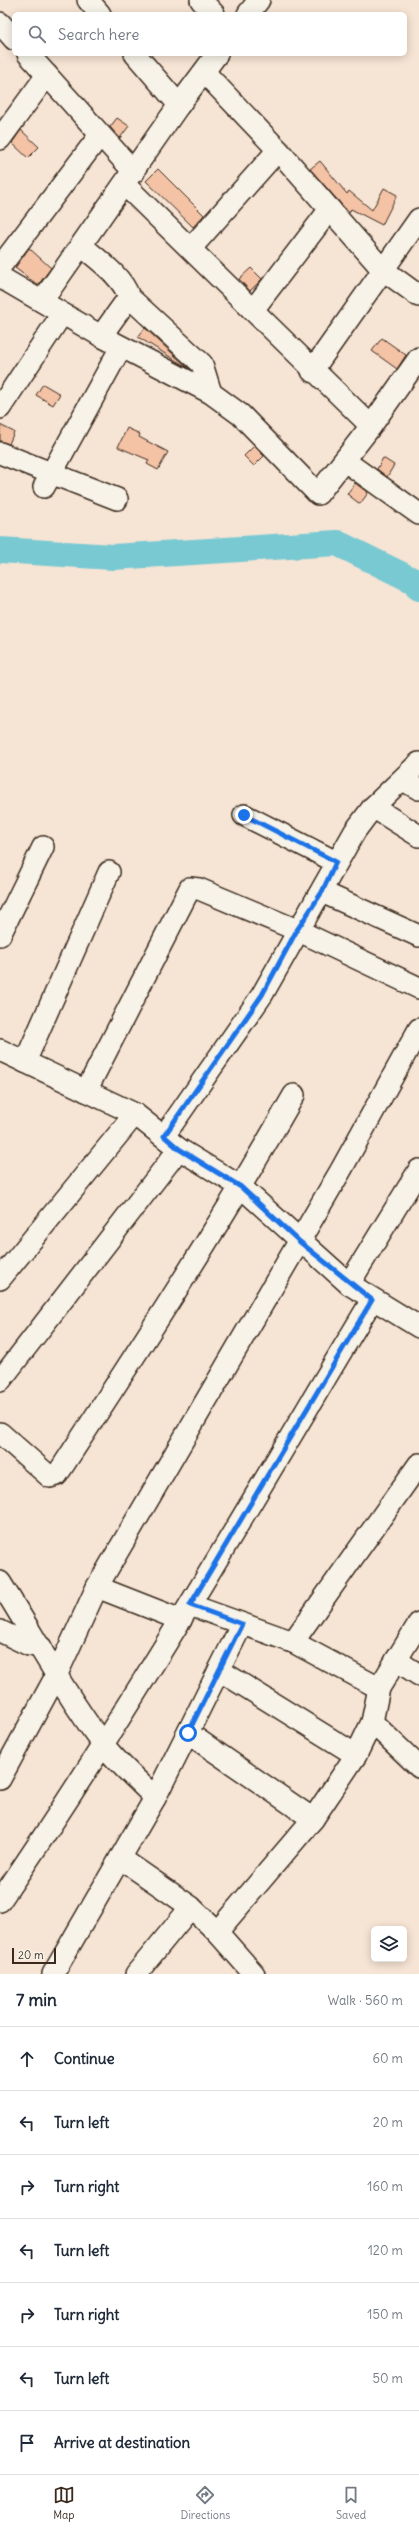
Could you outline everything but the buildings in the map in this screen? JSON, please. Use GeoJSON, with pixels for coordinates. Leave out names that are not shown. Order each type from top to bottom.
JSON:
{"type":"FeatureCollection","features":[{"type":"Feature","properties":{"kind":"street"},"geometry":{"type":"LineString","coordinates":[[88,0],[98,12]]}},
{"type":"Feature","properties":{"kind":"street"},"geometry":{"type":"LineString","coordinates":[[201,0],[212,12]]}},
{"type":"Feature","properties":{"kind":"street"},"geometry":{"type":"LineString","coordinates":[[250,12],[259,0]]}},
{"type":"Feature","properties":{"kind":"street"},"geometry":{"type":"LineString","coordinates":[[0,23],[12,37]]}},
{"type":"Feature","properties":{"kind":"street"},"geometry":{"type":"LineString","coordinates":[[30,56],[100,135],[129,178],[191,248],[312,371],[371,426]]}},
{"type":"Feature","properties":{"kind":"street"},"geometry":{"type":"LineString","coordinates":[[137,56],[179,105]]}},
{"type":"Feature","properties":{"kind":"street"},"geometry":{"type":"LineString","coordinates":[[42,301],[82,246],[179,105],[217,56]]}},
{"type":"Feature","properties":{"kind":"street"},"geometry":{"type":"LineString","coordinates":[[205,73],[278,150],[382,270],[419,296]]}},
{"type":"Feature","properties":{"kind":"street"},"geometry":{"type":"LineString","coordinates":[[0,139],[47,75]]}},
{"type":"Feature","properties":{"kind":"street"},"geometry":{"type":"LineString","coordinates":[[0,267],[100,135]]}},
{"type":"Feature","properties":{"kind":"street"},"geometry":{"type":"LineString","coordinates":[[191,248],[278,150]]}},
{"type":"Feature","properties":{"kind":"street"},"geometry":{"type":"LineString","coordinates":[[253,310],[330,209]]}},
{"type":"Feature","properties":{"kind":"street"},"geometry":{"type":"LineString","coordinates":[[312,371],[419,219]]}},
{"type":"Feature","properties":{"kind":"street"},"geometry":{"type":"LineString","coordinates":[[82,246],[108,269],[127,290],[129,297],[202,364],[211,393]]}},
{"type":"Feature","properties":{"kind":"street"},"geometry":{"type":"LineString","coordinates":[[0,276],[101,336],[211,393],[241,415],[288,461],[315,493],[318,494],[322,492],[419,358]]}},
{"type":"Feature","properties":{"kind":"street"},"geometry":{"type":"LineString","coordinates":[[101,336],[129,297]]}},
{"type":"Feature","properties":{"kind":"street"},"geometry":{"type":"LineString","coordinates":[[0,408],[62,314]]}},
{"type":"Feature","properties":{"kind":"street"},"geometry":{"type":"LineString","coordinates":[[48,480],[121,347]]}},
{"type":"Feature","properties":{"kind":"street"},"geometry":{"type":"LineString","coordinates":[[0,453],[48,480],[117,499]]}},
{"type":"Feature","properties":{"kind":"street"},"geometry":{"type":"LineString","coordinates":[[344,461],[419,514]]}},
{"type":"Feature","properties":{"kind":"street"},"geometry":{"type":"LineString","coordinates":[[0,1381],[172,1143],[262,995],[297,930],[322,892],[336,862],[373,807],[411,784],[419,763]]}},
{"type":"Feature","properties":{"kind":"street"},"geometry":{"type":"LineString","coordinates":[[373,807],[419,836]]}},
{"type":"Feature","properties":{"kind":"street"},"geometry":{"type":"LineString","coordinates":[[244,815],[336,862]]}},
{"type":"Feature","properties":{"kind":"street"},"geometry":{"type":"LineString","coordinates":[[0,935],[43,847]]}},
{"type":"Feature","properties":{"kind":"street"},"geometry":{"type":"LineString","coordinates":[[25,1062],[109,872]]}},
{"type":"Feature","properties":{"kind":"street"},"geometry":{"type":"LineString","coordinates":[[86,1091],[190,888],[199,889],[297,930],[419,988]]}},
{"type":"Feature","properties":{"kind":"street"},"geometry":{"type":"LineString","coordinates":[[322,892],[419,936]]}},
{"type":"Feature","properties":{"kind":"street"},"geometry":{"type":"LineString","coordinates":[[3,1766],[56,1676],[97,1587],[300,1242],[419,1029]]}},
{"type":"Feature","properties":{"kind":"street"},"geometry":{"type":"LineString","coordinates":[[0,1050],[135,1114],[172,1143],[241,1187],[300,1242],[349,1284],[372,1300],[419,1327]]}},
{"type":"Feature","properties":{"kind":"street"},"geometry":{"type":"LineString","coordinates":[[0,1433],[50,1477],[57,1475],[144,1342],[241,1187],[294,1095]]}},
{"type":"Feature","properties":{"kind":"street"},"geometry":{"type":"LineString","coordinates":[[0,1279],[135,1114]]}},
{"type":"Feature","properties":{"kind":"street"},"geometry":{"type":"LineString","coordinates":[[349,1284],[419,1170]]}},
{"type":"Feature","properties":{"kind":"street"},"geometry":{"type":"LineString","coordinates":[[0,1901],[60,1814],[186,1613],[372,1300]]}},
{"type":"Feature","properties":{"kind":"street"},"geometry":{"type":"LineString","coordinates":[[293,1642],[419,1464]]}},
{"type":"Feature","properties":{"kind":"street"},"geometry":{"type":"LineString","coordinates":[[0,1582],[41,1646],[56,1676],[103,1745],[155,1798]]}},
{"type":"Feature","properties":{"kind":"street"},"geometry":{"type":"LineString","coordinates":[[97,1587],[186,1613],[242,1624],[293,1642],[379,1688]]}},
{"type":"Feature","properties":{"kind":"street"},"geometry":{"type":"LineString","coordinates":[[217,1932],[313,1819],[356,1755],[372,1722],[379,1688],[419,1623]]}},
{"type":"Feature","properties":{"kind":"street"},"geometry":{"type":"LineString","coordinates":[[53,1974],[155,1798],[242,1624]]}},
{"type":"Feature","properties":{"kind":"street"},"geometry":{"type":"LineString","coordinates":[[0,1631],[29,1645],[41,1646]]}},
{"type":"Feature","properties":{"kind":"street"},"geometry":{"type":"LineString","coordinates":[[396,1660],[419,1675]]}},
{"type":"Feature","properties":{"kind":"street"},"geometry":{"type":"LineString","coordinates":[[218,1670],[356,1755]]}},
{"type":"Feature","properties":{"kind":"street"},"geometry":{"type":"LineString","coordinates":[[372,1722],[419,1767]]}},
{"type":"Feature","properties":{"kind":"street"},"geometry":{"type":"LineString","coordinates":[[188,1733],[313,1819]]}},
{"type":"Feature","properties":{"kind":"street"},"geometry":{"type":"LineString","coordinates":[[120,1858],[191,1907],[217,1932],[254,1974]]}},
{"type":"Feature","properties":{"kind":"street"},"geometry":{"type":"LineString","coordinates":[[136,1974],[191,1907]]}},
{"type":"Feature","properties":{"kind":"waterway"},"geometry":{"type":"LineString","coordinates":[[0,550],[113,557],[337,543],[414,581],[419,588]]}},
{"type":"Feature","properties":{"kind":"route"},"geometry":{"type":"LineString","coordinates":[[188,1733],[242,1624],[190,1605],[372,1300],[349,1284],[300,1242],[241,1187],[179,1149],[164,1136],[262,995],[297,930],[322,892],[336,862],[244,815]]}}]}
